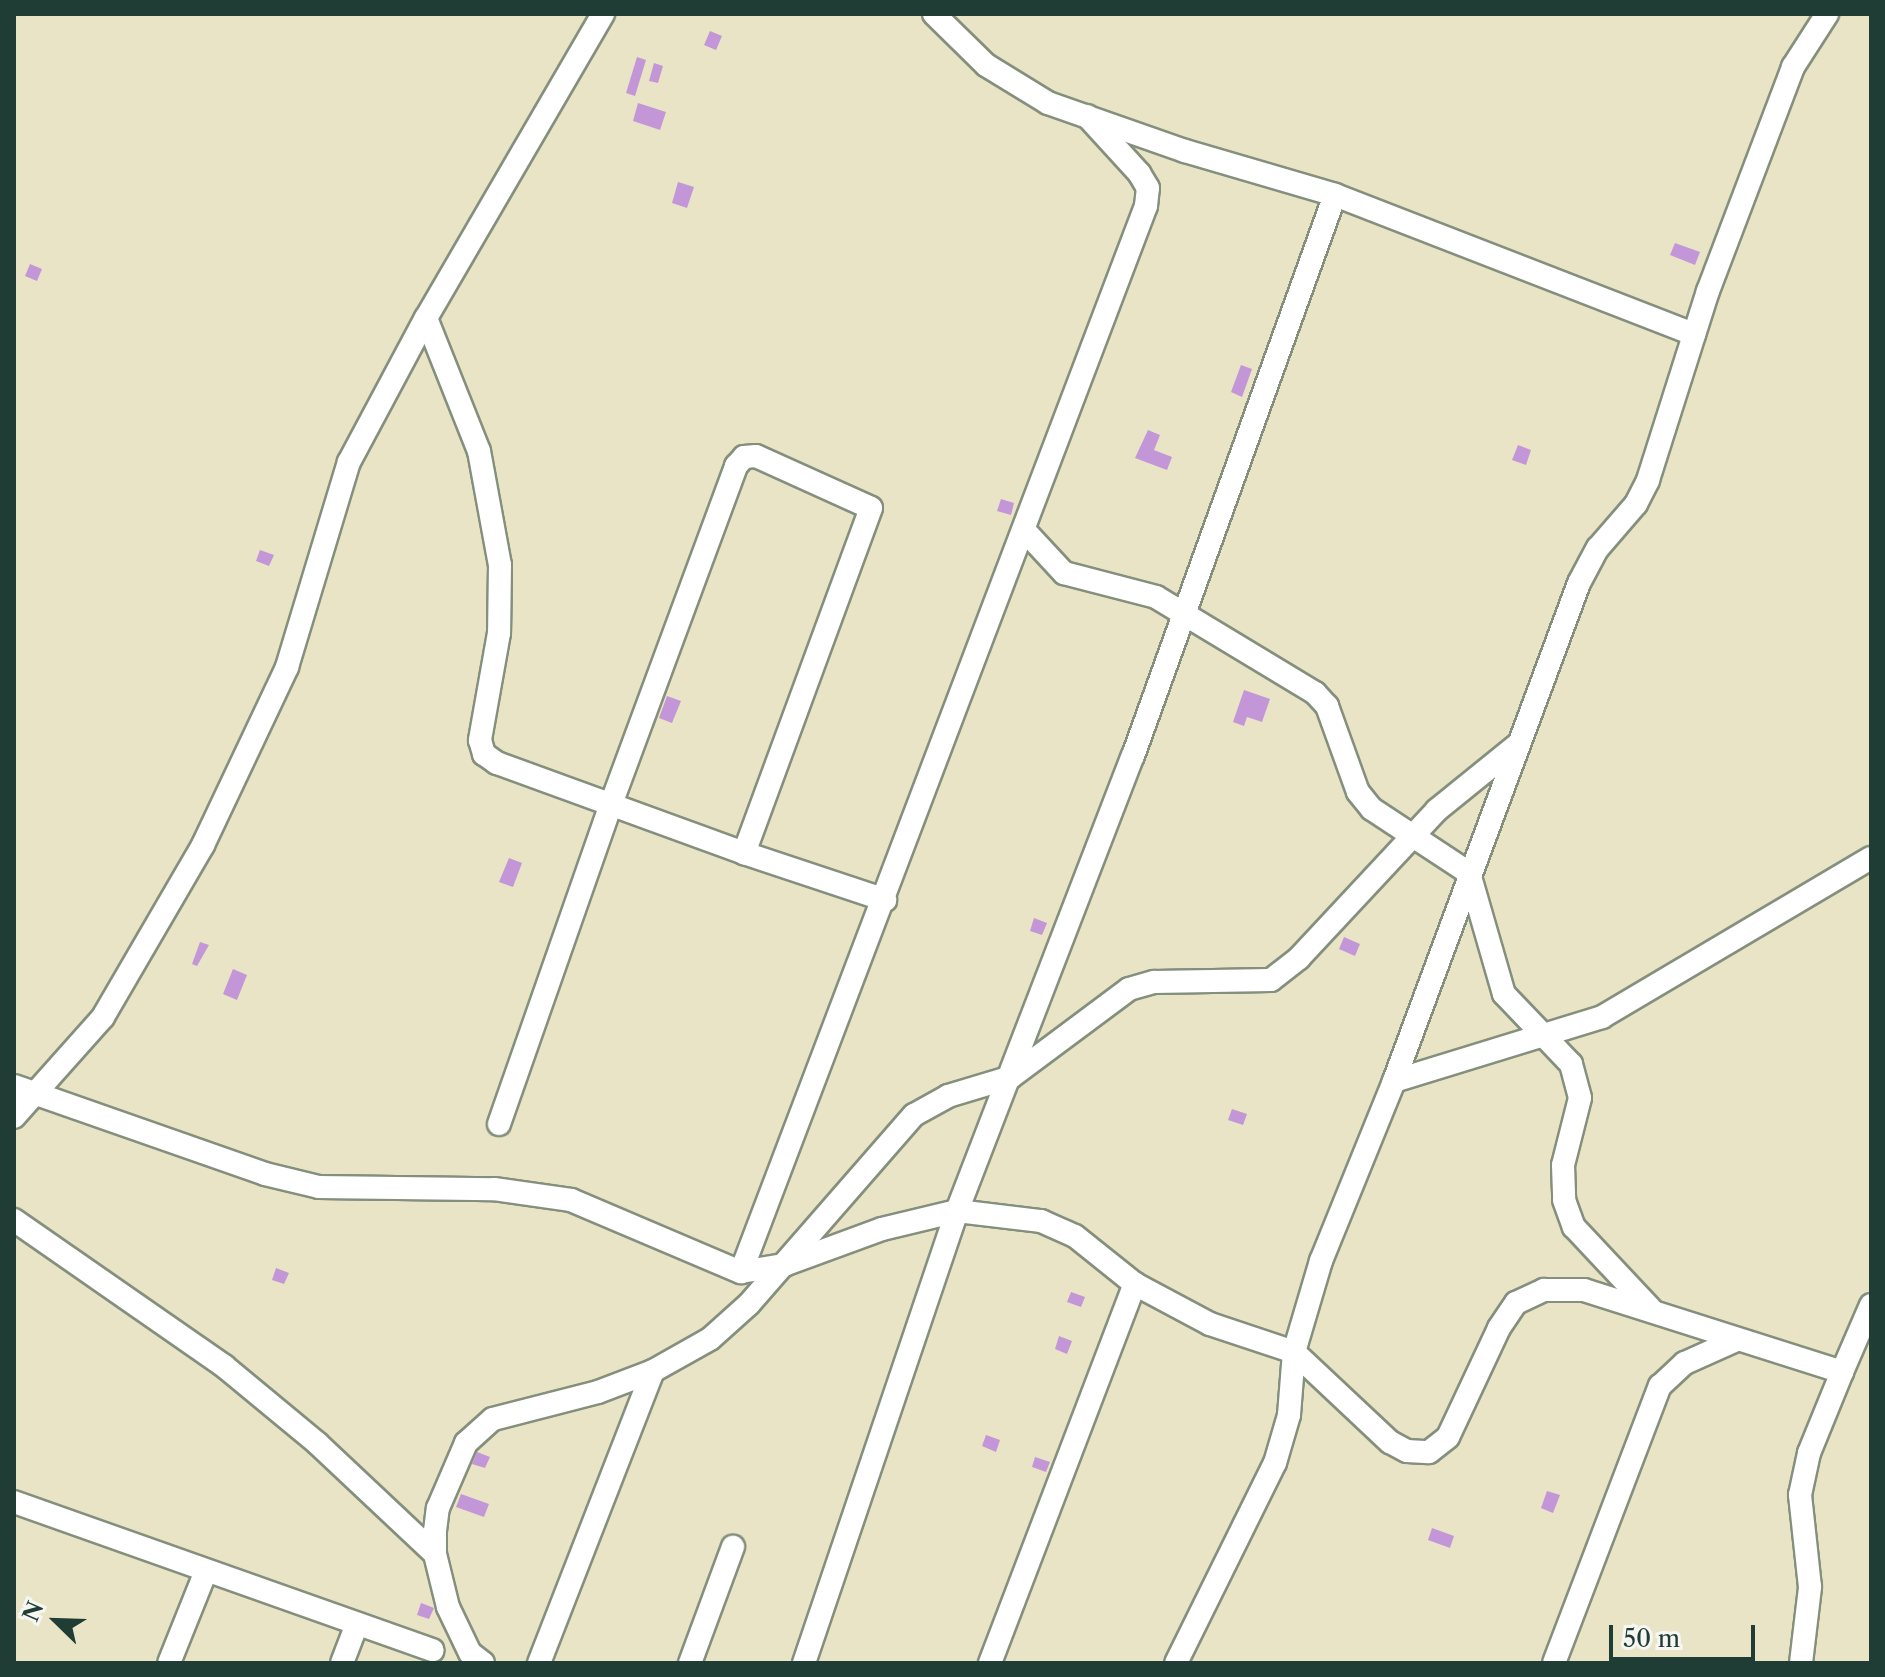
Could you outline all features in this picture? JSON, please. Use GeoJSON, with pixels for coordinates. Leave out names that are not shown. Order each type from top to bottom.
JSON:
{"type":"FeatureCollection","features":[{"type":"Feature","properties":{"kind":"street"},"geometry":{"type":"LineString","coordinates":[[14,1117],[121,991],[203,845],[287,667],[349,462],[426,318],[603,14]]}},
{"type":"Feature","properties":{"kind":"street"},"geometry":{"type":"LineString","coordinates":[[934,14],[1020,89],[1087,116],[1335,195],[1694,334]]}},
{"type":"Feature","properties":{"kind":"street"},"geometry":{"type":"LineString","coordinates":[[1176,1663],[1275,1463],[1289,1415],[1294,1352],[1321,1261],[1394,1081],[1579,583],[1598,548],[1636,504],[1648,480],[1694,334],[1793,67],[1827,14]]}},
{"type":"Feature","properties":{"kind":"street"},"geometry":{"type":"LineString","coordinates":[[741,1272],[885,900],[1146,206],[1148,188],[1139,173],[1087,116]]}},
{"type":"Feature","properties":{"kind":"street"},"geometry":{"type":"LineString","coordinates":[[804,1663],[957,1211],[1011,1077],[1284,348],[1335,195]]}},
{"type":"Feature","properties":{"kind":"street"},"geometry":{"type":"LineString","coordinates":[[426,318],[479,451],[500,565],[499,633],[480,740],[484,754],[610,807],[885,900]]}},
{"type":"Feature","properties":{"kind":"street"},"geometry":{"type":"LineString","coordinates":[[499,1124],[610,807],[736,466],[744,457],[756,456],[871,508],[744,853]]}},
{"type":"Feature","properties":{"kind":"street"},"geometry":{"type":"LineString","coordinates":[[1024,530],[1064,573],[1136,589],[1184,614],[1315,693],[1336,724],[1358,792],[1372,809],[1469,873],[1504,994],[1571,1064],[1580,1098],[1563,1165],[1564,1200],[1574,1227],[1654,1312]]}},
{"type":"Feature","properties":{"kind":"street"},"geometry":{"type":"LineString","coordinates":[[483,1663],[463,1641],[448,1607],[435,1554],[438,1508],[451,1473],[466,1443],[493,1419],[598,1392],[653,1371],[710,1339],[784,1265],[914,1115],[948,1096],[1011,1077],[1129,989],[1154,982],[1271,980],[1299,958],[1412,836],[1516,746]]}},
{"type":"Feature","properties":{"kind":"street"},"geometry":{"type":"LineString","coordinates":[[1394,1081],[1548,1038],[1615,1010],[1871,858]]}},
{"type":"Feature","properties":{"kind":"street"},"geometry":{"type":"LineString","coordinates":[[14,1086],[265,1174],[319,1187],[494,1189],[571,1200],[741,1272],[784,1265],[882,1229],[957,1211],[1041,1221],[1075,1236],[1135,1284],[1232,1334],[1294,1352],[1390,1442],[1407,1451],[1429,1452],[1448,1437],[1516,1303],[1544,1290],[1584,1290],[1734,1341],[1842,1372]]}},
{"type":"Feature","properties":{"kind":"street"},"geometry":{"type":"LineString","coordinates":[[14,1220],[224,1366],[317,1443],[435,1554]]}},
{"type":"Feature","properties":{"kind":"street"},"geometry":{"type":"LineString","coordinates":[[990,1663],[1135,1284]]}},
{"type":"Feature","properties":{"kind":"street"},"geometry":{"type":"LineString","coordinates":[[1801,1663],[1810,1587],[1800,1495],[1809,1453],[1871,1305]]}},
{"type":"Feature","properties":{"kind":"street"},"geometry":{"type":"LineString","coordinates":[[1554,1663],[1660,1386],[1685,1363],[1734,1341]]}},
{"type":"Feature","properties":{"kind":"street"},"geometry":{"type":"LineString","coordinates":[[539,1663],[653,1371]]}},
{"type":"Feature","properties":{"kind":"street"},"geometry":{"type":"LineString","coordinates":[[14,1502],[357,1624],[430,1656],[448,1607]]}},
{"type":"Feature","properties":{"kind":"street"},"geometry":{"type":"LineString","coordinates":[[690,1663],[733,1547]]}},
{"type":"Feature","properties":{"kind":"street"},"geometry":{"type":"LineString","coordinates":[[169,1663],[206,1571]]}},
{"type":"Feature","properties":{"kind":"street"},"geometry":{"type":"LineString","coordinates":[[342,1663],[357,1624]]}},
{"type":"Feature","properties":{"kind":"building"},"geometry":{"type":"Polygon","coordinates":[[[710,31],[722,36],[716,50],[704,45],[710,31]]]}},
{"type":"Feature","properties":{"kind":"building"},"geometry":{"type":"Polygon","coordinates":[[[637,57],[646,60],[635,96],[626,93],[637,57]]]}},
{"type":"Feature","properties":{"kind":"building"},"geometry":{"type":"Polygon","coordinates":[[[654,63],[663,66],[658,83],[649,81],[654,63]]]}},
{"type":"Feature","properties":{"kind":"building"},"geometry":{"type":"Polygon","coordinates":[[[638,103],[666,112],[660,130],[633,121],[638,103]]]}},
{"type":"Feature","properties":{"kind":"building"},"geometry":{"type":"Polygon","coordinates":[[[678,182],[694,187],[687,208],[672,203],[678,182]]]}},
{"type":"Feature","properties":{"kind":"building"},"geometry":{"type":"Polygon","coordinates":[[[1675,243],[1700,252],[1695,265],[1670,255],[1675,243]]]}},
{"type":"Feature","properties":{"kind":"building"},"geometry":{"type":"Polygon","coordinates":[[[30,264],[42,269],[37,281],[25,276],[30,264]]]}},
{"type":"Feature","properties":{"kind":"building"},"geometry":{"type":"Polygon","coordinates":[[[1241,365],[1252,369],[1242,397],[1231,392],[1241,365]]]}},
{"type":"Feature","properties":{"kind":"building"},"geometry":{"type":"Polygon","coordinates":[[[1148,430],[1160,435],[1154,450],[1172,457],[1167,470],[1135,458],[1148,430]]]}},
{"type":"Feature","properties":{"kind":"building"},"geometry":{"type":"Polygon","coordinates":[[[1518,445],[1531,450],[1526,465],[1512,460],[1518,445]]]}},
{"type":"Feature","properties":{"kind":"building"},"geometry":{"type":"Polygon","coordinates":[[[1001,499],[1014,503],[1011,515],[997,511],[1001,499]]]}},
{"type":"Feature","properties":{"kind":"building"},"geometry":{"type":"Polygon","coordinates":[[[260,550],[274,555],[269,566],[256,561],[260,550]]]}},
{"type":"Feature","properties":{"kind":"building"},"geometry":{"type":"Polygon","coordinates":[[[1244,690],[1270,699],[1262,722],[1247,717],[1244,726],[1233,722],[1244,690]]]}},
{"type":"Feature","properties":{"kind":"building"},"geometry":{"type":"Polygon","coordinates":[[[667,696],[681,701],[672,723],[659,718],[667,696]]]}},
{"type":"Feature","properties":{"kind":"building"},"geometry":{"type":"Polygon","coordinates":[[[509,858],[522,863],[513,887],[499,882],[509,858]]]}},
{"type":"Feature","properties":{"kind":"building"},"geometry":{"type":"Polygon","coordinates":[[[1034,918],[1047,923],[1042,935],[1030,931],[1034,918]]]}},
{"type":"Feature","properties":{"kind":"building"},"geometry":{"type":"Polygon","coordinates":[[[1344,937],[1360,944],[1355,956],[1339,949],[1344,937]]]}},
{"type":"Feature","properties":{"kind":"building"},"geometry":{"type":"Polygon","coordinates":[[[200,942],[209,945],[197,966],[192,964],[200,942]]]}},
{"type":"Feature","properties":{"kind":"building"},"geometry":{"type":"Polygon","coordinates":[[[233,969],[247,975],[237,1000],[223,994],[233,969]]]}},
{"type":"Feature","properties":{"kind":"building"},"geometry":{"type":"Polygon","coordinates":[[[1232,1109],[1247,1114],[1243,1125],[1228,1120],[1232,1109]]]}},
{"type":"Feature","properties":{"kind":"building"},"geometry":{"type":"Polygon","coordinates":[[[276,1268],[289,1273],[284,1284],[272,1280],[276,1268]]]}},
{"type":"Feature","properties":{"kind":"building"},"geometry":{"type":"Polygon","coordinates":[[[1071,1292],[1085,1297],[1081,1307],[1067,1302],[1071,1292]]]}},
{"type":"Feature","properties":{"kind":"building"},"geometry":{"type":"Polygon","coordinates":[[[1059,1336],[1072,1341],[1067,1354],[1055,1349],[1059,1336]]]}},
{"type":"Feature","properties":{"kind":"building"},"geometry":{"type":"Polygon","coordinates":[[[986,1435],[1000,1440],[996,1452],[982,1446],[986,1435]]]}},
{"type":"Feature","properties":{"kind":"building"},"geometry":{"type":"Polygon","coordinates":[[[477,1452],[490,1457],[485,1468],[472,1464],[477,1452]]]}},
{"type":"Feature","properties":{"kind":"building"},"geometry":{"type":"Polygon","coordinates":[[[1035,1457],[1050,1462],[1046,1472],[1032,1467],[1035,1457]]]}},
{"type":"Feature","properties":{"kind":"building"},"geometry":{"type":"Polygon","coordinates":[[[1547,1491],[1560,1495],[1553,1513],[1541,1508],[1547,1491]]]}},
{"type":"Feature","properties":{"kind":"building"},"geometry":{"type":"Polygon","coordinates":[[[461,1494],[489,1504],[484,1517],[456,1507],[461,1494]]]}},
{"type":"Feature","properties":{"kind":"building"},"geometry":{"type":"Polygon","coordinates":[[[1432,1528],[1454,1536],[1450,1548],[1428,1540],[1432,1528]]]}},
{"type":"Feature","properties":{"kind":"building"},"geometry":{"type":"Polygon","coordinates":[[[421,1603],[434,1608],[429,1619],[417,1615],[421,1603]]]}}]}
